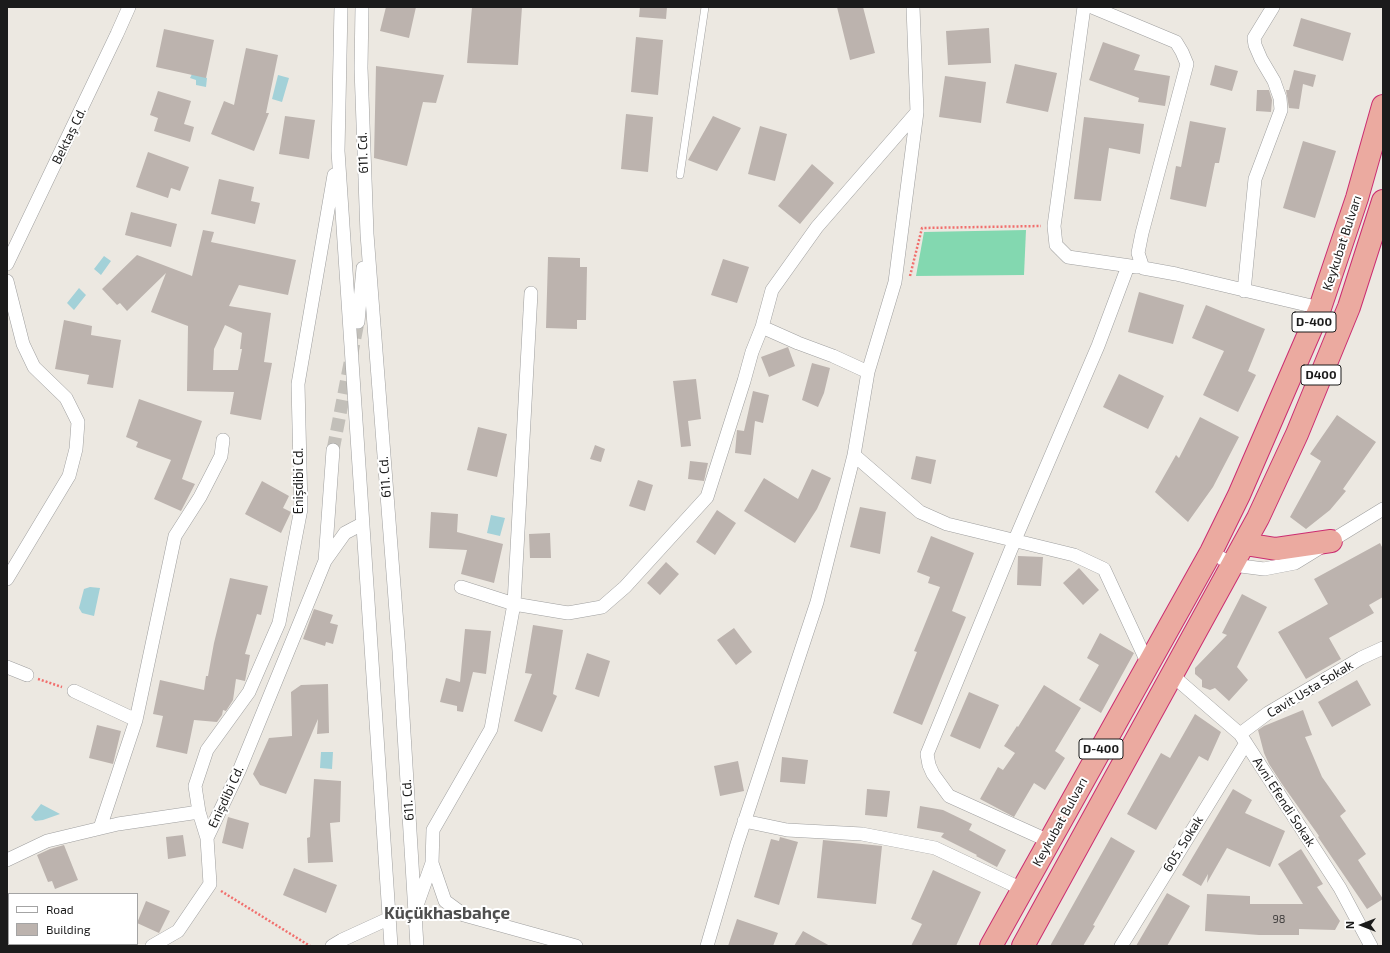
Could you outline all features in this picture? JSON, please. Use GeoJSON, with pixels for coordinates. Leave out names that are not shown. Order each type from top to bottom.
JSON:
{"type":"FeatureCollection","features":[{"type":"Feature","properties":{"kind":"highway","name":"Keykubat Bulvarı"},"geometry":{"type":"LineString","coordinates":[[1223,530],[1320,308],[1357,198],[1383,106]]}},
{"type":"Feature","properties":{"kind":"highway","name":"Keykubat Bulvarı"},"geometry":{"type":"LineString","coordinates":[[1245,544],[1297,434],[1346,314],[1383,201]]}},
{"type":"Feature","properties":{"kind":"highway","name":"D-400"},"geometry":{"type":"LineString","coordinates":[[1211,552],[1223,530]]}},
{"type":"Feature","properties":{"kind":"highway"},"geometry":{"type":"LineString","coordinates":[[1245,544],[1276,549],[1331,541]]}},
{"type":"Feature","properties":{"kind":"highway","name":"D-400"},"geometry":{"type":"LineString","coordinates":[[1024,946],[1245,544]]}},
{"type":"Feature","properties":{"kind":"highway","name":"Keykubat Bulvarı"},"geometry":{"type":"LineString","coordinates":[[991,946],[1211,552]]}},
{"type":"Feature","properties":{"kind":"street","name":"Bektaş Cd."},"geometry":{"type":"LineString","coordinates":[[7,264],[129,7]]}},
{"type":"Feature","properties":{"kind":"street","name":"611. Cd."},"geometry":{"type":"LineString","coordinates":[[341,7],[338,151],[391,946]]}},
{"type":"Feature","properties":{"kind":"street","name":"611. Cd."},"geometry":{"type":"LineString","coordinates":[[362,7],[361,68],[367,234],[399,651],[417,946]]}},
{"type":"Feature","properties":{"kind":"street"},"geometry":{"type":"LineString","coordinates":[[708,946],[744,821],[817,602],[854,455],[868,372],[895,282],[917,112],[913,7]]}},
{"type":"Feature","properties":{"kind":"street"},"geometry":{"type":"LineString","coordinates":[[1084,7],[1054,226],[1056,245],[1068,257],[1143,268],[1320,308]]}},
{"type":"Feature","properties":{"kind":"street"},"geometry":{"type":"LineString","coordinates":[[1092,7],[1176,42],[1187,64],[1142,233],[1138,253],[1143,268]]}},
{"type":"Feature","properties":{"kind":"street"},"geometry":{"type":"LineString","coordinates":[[1244,291],[1255,179],[1281,110],[1280,98],[1274,81],[1261,59],[1255,45],[1254,38],[1273,7]]}},
{"type":"Feature","properties":{"kind":"street"},"geometry":{"type":"LineString","coordinates":[[461,587],[514,604],[568,613],[602,607],[625,588],[708,497],[752,352],[762,328],[772,290],[817,227],[917,112]]}},
{"type":"Feature","properties":{"kind":"street","name":"Enişdibi Cd."},"geometry":{"type":"LineString","coordinates":[[210,884],[207,838],[199,812],[196,786],[207,750],[249,692],[279,623],[301,509],[298,384],[338,151]]}},
{"type":"Feature","properties":{"kind":"street"},"geometry":{"type":"LineString","coordinates":[[358,322],[367,234]]}},
{"type":"Feature","properties":{"kind":"street"},"geometry":{"type":"LineString","coordinates":[[1050,841],[949,796],[933,774],[929,765],[927,754],[1014,542],[1098,346],[1128,266]]}},
{"type":"Feature","properties":{"kind":"street"},"geometry":{"type":"LineString","coordinates":[[7,281],[18,319],[23,344],[34,367],[66,398],[78,422],[76,448],[69,476],[7,579]]}},
{"type":"Feature","properties":{"kind":"street"},"geometry":{"type":"LineString","coordinates":[[415,911],[424,890],[432,862],[433,830],[490,729],[514,604],[531,292]]}},
{"type":"Feature","properties":{"kind":"street"},"geometry":{"type":"LineString","coordinates":[[762,328],[833,356],[868,372]]}},
{"type":"Feature","properties":{"kind":"street"},"geometry":{"type":"LineString","coordinates":[[100,828],[136,720],[175,536],[200,497],[221,456],[223,440]]}},
{"type":"Feature","properties":{"kind":"street"},"geometry":{"type":"LineString","coordinates":[[325,561],[334,450]]}},
{"type":"Feature","properties":{"kind":"street"},"geometry":{"type":"LineString","coordinates":[[854,455],[920,512],[947,524],[1074,556],[1104,569],[1148,664]]}},
{"type":"Feature","properties":{"kind":"street"},"geometry":{"type":"LineString","coordinates":[[1211,552],[1233,565],[1264,569],[1295,563],[1383,509]]}},
{"type":"Feature","properties":{"kind":"street","name":"Enişdibi Cd."},"geometry":{"type":"LineString","coordinates":[[207,838],[239,771],[325,561],[346,533],[362,524]]}},
{"type":"Feature","properties":{"kind":"street"},"geometry":{"type":"LineString","coordinates":[[1223,530],[1245,544]]}},
{"type":"Feature","properties":{"kind":"street","name":"Cavit Usta Sokak"},"geometry":{"type":"LineString","coordinates":[[1243,739],[1268,713],[1361,658],[1383,648]]}},
{"type":"Feature","properties":{"kind":"street"},"geometry":{"type":"LineString","coordinates":[[7,667],[27,675]]}},
{"type":"Feature","properties":{"kind":"street","name":"Avni Efendi Sokak"},"geometry":{"type":"LineString","coordinates":[[1173,676],[1243,739],[1340,888],[1371,946]]}},
{"type":"Feature","properties":{"kind":"street"},"geometry":{"type":"LineString","coordinates":[[74,691],[136,720]]}},
{"type":"Feature","properties":{"kind":"street","name":"605. Sokak"},"geometry":{"type":"LineString","coordinates":[[1121,946],[1243,739]]}},
{"type":"Feature","properties":{"kind":"street"},"geometry":{"type":"LineString","coordinates":[[7,860],[47,841],[118,824],[199,812]]}},
{"type":"Feature","properties":{"kind":"street"},"geometry":{"type":"LineString","coordinates":[[744,821],[787,830],[862,834],[935,848],[1022,889]]}},
{"type":"Feature","properties":{"kind":"street"},"geometry":{"type":"LineString","coordinates":[[432,862],[445,901],[464,915],[576,946]]}},
{"type":"Feature","properties":{"kind":"street"},"geometry":{"type":"LineString","coordinates":[[152,946],[178,931],[210,884]]}},
{"type":"Feature","properties":{"kind":"street"},"geometry":{"type":"LineString","coordinates":[[332,946],[390,918]]}},
{"type":"Feature","properties":{"kind":"lane"},"geometry":{"type":"LineString","coordinates":[[680,175],[705,7]]}},
{"type":"Feature","properties":{"kind":"path"},"geometry":{"type":"LineString","coordinates":[[910,278],[922,228],[1054,226]]}},
{"type":"Feature","properties":{"kind":"path"},"geometry":{"type":"LineString","coordinates":[[27,675],[74,691]]}},
{"type":"Feature","properties":{"kind":"path"},"geometry":{"type":"LineString","coordinates":[[210,884],[310,946]]}},
{"type":"Feature","properties":{"kind":"green space"},"geometry":{"type":"Polygon","coordinates":[[[1026,230],[1024,275],[916,276],[924,232],[1026,230]]]}},
{"type":"Feature","properties":{"kind":"water"},"geometry":{"type":"Polygon","coordinates":[[[193,72],[207,78],[206,87],[196,85],[196,80],[190,78],[193,72]]]}},
{"type":"Feature","properties":{"kind":"water"},"geometry":{"type":"Polygon","coordinates":[[[278,75],[289,78],[282,102],[272,99],[278,75]]]}},
{"type":"Feature","properties":{"kind":"water"},"geometry":{"type":"Polygon","coordinates":[[[104,256],[111,261],[101,275],[94,269],[104,256]]]}},
{"type":"Feature","properties":{"kind":"water"},"geometry":{"type":"Polygon","coordinates":[[[79,288],[86,295],[74,310],[67,303],[79,288]]]}},
{"type":"Feature","properties":{"kind":"water"},"geometry":{"type":"Polygon","coordinates":[[[491,515],[505,518],[500,536],[487,533],[491,515]]]}},
{"type":"Feature","properties":{"kind":"water"},"geometry":{"type":"Polygon","coordinates":[[[90,587],[100,588],[94,616],[82,613],[79,608],[84,589],[90,587]]]}},
{"type":"Feature","properties":{"kind":"water"},"geometry":{"type":"Polygon","coordinates":[[[321,752],[333,752],[332,769],[320,768],[321,752]]]}},
{"type":"Feature","properties":{"kind":"water"},"geometry":{"type":"Polygon","coordinates":[[[41,804],[60,814],[35,821],[31,817],[41,804]]]}},
{"type":"Feature","properties":{"kind":"building"},"geometry":{"type":"Polygon","coordinates":[[[386,7],[416,7],[409,38],[380,31],[386,7]]]}},
{"type":"Feature","properties":{"kind":"building"},"geometry":{"type":"Polygon","coordinates":[[[472,7],[522,7],[518,65],[467,63],[472,7]]]}},
{"type":"Feature","properties":{"kind":"building"},"geometry":{"type":"Polygon","coordinates":[[[640,7],[667,7],[666,19],[639,17],[640,7]]]}},
{"type":"Feature","properties":{"kind":"building"},"geometry":{"type":"Polygon","coordinates":[[[837,7],[863,7],[875,53],[850,60],[837,7]]]}},
{"type":"Feature","properties":{"kind":"building"},"geometry":{"type":"Polygon","coordinates":[[[1301,18],[1351,33],[1343,61],[1293,46],[1301,18]]]}},
{"type":"Feature","properties":{"kind":"building"},"geometry":{"type":"Polygon","coordinates":[[[989,28],[991,63],[948,65],[946,31],[989,28]]]}},
{"type":"Feature","properties":{"kind":"building"},"geometry":{"type":"Polygon","coordinates":[[[164,29],[214,40],[206,78],[156,67],[164,29]]]}},
{"type":"Feature","properties":{"kind":"building"},"geometry":{"type":"Polygon","coordinates":[[[636,37],[663,40],[658,95],[631,92],[636,37]]]}},
{"type":"Feature","properties":{"kind":"building"},"geometry":{"type":"Polygon","coordinates":[[[1103,42],[1140,55],[1134,70],[1170,76],[1165,106],[1138,102],[1139,98],[1089,80],[1103,42]]]}},
{"type":"Feature","properties":{"kind":"building"},"geometry":{"type":"Polygon","coordinates":[[[246,48],[278,55],[266,113],[269,113],[254,151],[211,134],[224,101],[234,105],[246,48]]]}},
{"type":"Feature","properties":{"kind":"building"},"geometry":{"type":"Polygon","coordinates":[[[1015,64],[1057,73],[1048,112],[1006,103],[1015,64]]]}},
{"type":"Feature","properties":{"kind":"building"},"geometry":{"type":"Polygon","coordinates":[[[1215,65],[1238,71],[1232,91],[1210,85],[1215,65]]]}},
{"type":"Feature","properties":{"kind":"building"},"geometry":{"type":"Polygon","coordinates":[[[376,66],[444,75],[436,103],[423,102],[407,166],[374,158],[376,66]]]}},
{"type":"Feature","properties":{"kind":"building"},"geometry":{"type":"Polygon","coordinates":[[[1294,70],[1316,75],[1313,87],[1303,84],[1299,109],[1289,108],[1286,90],[1289,90],[1294,70]]]}},
{"type":"Feature","properties":{"kind":"building"},"geometry":{"type":"Polygon","coordinates":[[[945,76],[986,82],[981,123],[939,117],[945,76]]]}},
{"type":"Feature","properties":{"kind":"building"},"geometry":{"type":"Polygon","coordinates":[[[1257,90],[1269,90],[1272,100],[1271,112],[1256,111],[1257,90]]]}},
{"type":"Feature","properties":{"kind":"building"},"geometry":{"type":"Polygon","coordinates":[[[158,91],[191,101],[184,124],[194,127],[190,142],[154,131],[158,118],[150,115],[158,91]]]}},
{"type":"Feature","properties":{"kind":"building"},"geometry":{"type":"Polygon","coordinates":[[[626,114],[653,117],[648,172],[621,169],[626,114]]]}},
{"type":"Feature","properties":{"kind":"building"},"geometry":{"type":"Polygon","coordinates":[[[285,116],[315,120],[309,159],[279,154],[285,116]]]}},
{"type":"Feature","properties":{"kind":"building"},"geometry":{"type":"Polygon","coordinates":[[[713,116],[741,128],[717,171],[688,160],[713,116]]]}},
{"type":"Feature","properties":{"kind":"building"},"geometry":{"type":"Polygon","coordinates":[[[1084,117],[1144,124],[1140,154],[1109,148],[1101,201],[1074,199],[1084,117]]]}},
{"type":"Feature","properties":{"kind":"building"},"geometry":{"type":"Polygon","coordinates":[[[1190,121],[1226,128],[1219,163],[1215,163],[1206,207],[1170,199],[1176,166],[1181,167],[1190,121]]]}},
{"type":"Feature","properties":{"kind":"building"},"geometry":{"type":"Polygon","coordinates":[[[760,126],[787,134],[775,181],[748,174],[760,126]]]}},
{"type":"Feature","properties":{"kind":"building"},"geometry":{"type":"Polygon","coordinates":[[[1303,141],[1336,151],[1315,218],[1283,208],[1303,141]]]}},
{"type":"Feature","properties":{"kind":"building"},"geometry":{"type":"Polygon","coordinates":[[[148,152],[189,167],[180,191],[171,188],[168,198],[136,187],[148,152]]]}},
{"type":"Feature","properties":{"kind":"building"},"geometry":{"type":"Polygon","coordinates":[[[812,164],[834,183],[800,224],[778,206],[812,164]]]}},
{"type":"Feature","properties":{"kind":"building"},"geometry":{"type":"Polygon","coordinates":[[[219,179],[254,187],[251,201],[260,203],[255,224],[211,214],[219,179]]]}},
{"type":"Feature","properties":{"kind":"building"},"geometry":{"type":"Polygon","coordinates":[[[131,212],[177,224],[171,247],[125,235],[131,212]]]}},
{"type":"Feature","properties":{"kind":"building"},"geometry":{"type":"Polygon","coordinates":[[[203,230],[214,232],[211,242],[296,260],[288,295],[239,285],[229,306],[271,313],[264,362],[272,363],[261,420],[230,414],[234,392],[187,391],[188,326],[151,312],[166,273],[127,311],[120,303],[117,305],[102,289],[137,255],[192,276],[203,230]],[[225,325],[214,349],[213,370],[238,370],[242,349],[240,349],[242,333],[225,325]]]}},
{"type":"Feature","properties":{"kind":"building"},"geometry":{"type":"Polygon","coordinates":[[[548,257],[580,258],[580,267],[587,267],[586,320],[577,320],[577,329],[546,328],[548,257]]]}},
{"type":"Feature","properties":{"kind":"building"},"geometry":{"type":"Polygon","coordinates":[[[723,259],[749,267],[737,303],[711,295],[723,259]]]}},
{"type":"Feature","properties":{"kind":"building"},"geometry":{"type":"Polygon","coordinates":[[[1139,292],[1184,305],[1173,344],[1128,332],[1139,292]]]}},
{"type":"Feature","properties":{"kind":"building"},"geometry":{"type":"Polygon","coordinates":[[[1206,305],[1265,329],[1248,371],[1256,375],[1238,412],[1203,395],[1224,351],[1192,338],[1206,305]]]}},
{"type":"Feature","properties":{"kind":"building"},"geometry":{"type":"Polygon","coordinates":[[[64,320],[92,326],[91,335],[121,340],[113,388],[87,384],[89,375],[55,369],[64,320]]]}},
{"type":"Feature","properties":{"kind":"building"},"geometry":{"type":"Polygon","coordinates":[[[788,347],[795,366],[769,377],[761,357],[788,347]]]}},
{"type":"Feature","properties":{"kind":"building"},"geometry":{"type":"Polygon","coordinates":[[[812,363],[830,368],[824,393],[818,407],[802,400],[812,363]]]}},
{"type":"Feature","properties":{"kind":"building"},"geometry":{"type":"Polygon","coordinates":[[[1119,374],[1164,396],[1148,429],[1103,407],[1119,374]]]}},
{"type":"Feature","properties":{"kind":"building"},"geometry":{"type":"Polygon","coordinates":[[[696,379],[701,419],[688,421],[691,446],[681,447],[673,381],[696,379]]]}},
{"type":"Feature","properties":{"kind":"building"},"geometry":{"type":"Polygon","coordinates":[[[753,391],[769,395],[763,423],[755,421],[751,455],[735,453],[737,430],[744,431],[753,391]]]}},
{"type":"Feature","properties":{"kind":"building"},"geometry":{"type":"Polygon","coordinates":[[[139,399],[202,421],[182,479],[195,484],[181,511],[154,499],[171,460],[136,447],[138,442],[126,437],[139,399]]]}},
{"type":"Feature","properties":{"kind":"building"},"geometry":{"type":"Polygon","coordinates":[[[1337,415],[1376,442],[1343,489],[1346,491],[1330,510],[1306,529],[1290,517],[1321,461],[1310,454],[1337,415]]]}},
{"type":"Feature","properties":{"kind":"building"},"geometry":{"type":"Polygon","coordinates":[[[1200,417],[1239,437],[1213,487],[1188,522],[1155,492],[1176,455],[1179,458],[1200,417]]]}},
{"type":"Feature","properties":{"kind":"building"},"geometry":{"type":"Polygon","coordinates":[[[478,427],[507,434],[497,477],[467,470],[478,427]]]}},
{"type":"Feature","properties":{"kind":"building"},"geometry":{"type":"Polygon","coordinates":[[[595,445],[605,449],[601,462],[590,459],[595,445]]]}},
{"type":"Feature","properties":{"kind":"building"},"geometry":{"type":"Polygon","coordinates":[[[916,456],[936,460],[931,484],[911,479],[916,456]]]}},
{"type":"Feature","properties":{"kind":"building"},"geometry":{"type":"Polygon","coordinates":[[[690,461],[708,463],[704,481],[688,479],[690,461]]]}},
{"type":"Feature","properties":{"kind":"building"},"geometry":{"type":"Polygon","coordinates":[[[812,469],[831,478],[817,509],[795,543],[744,511],[764,478],[798,499],[812,469]]]}},
{"type":"Feature","properties":{"kind":"building"},"geometry":{"type":"Polygon","coordinates":[[[638,480],[653,485],[645,511],[629,506],[638,480]]]}},
{"type":"Feature","properties":{"kind":"building"},"geometry":{"type":"Polygon","coordinates":[[[262,481],[289,496],[283,508],[291,512],[281,533],[245,514],[262,481]]]}},
{"type":"Feature","properties":{"kind":"building"},"geometry":{"type":"Polygon","coordinates":[[[860,507],[886,512],[880,554],[850,547],[860,507]]]}},
{"type":"Feature","properties":{"kind":"building"},"geometry":{"type":"Polygon","coordinates":[[[717,510],[736,523],[715,555],[696,542],[717,510]]]}},
{"type":"Feature","properties":{"kind":"building"},"geometry":{"type":"Polygon","coordinates":[[[431,512],[458,514],[457,532],[503,544],[494,583],[461,574],[467,550],[429,548],[431,512]]]}},
{"type":"Feature","properties":{"kind":"building"},"geometry":{"type":"Polygon","coordinates":[[[550,533],[551,558],[530,558],[529,534],[550,533]]]}},
{"type":"Feature","properties":{"kind":"building"},"geometry":{"type":"Polygon","coordinates":[[[931,536],[974,553],[952,611],[966,617],[922,725],[893,713],[917,652],[914,651],[940,587],[928,583],[930,577],[917,572],[931,536]]]}},
{"type":"Feature","properties":{"kind":"building"},"geometry":{"type":"Polygon","coordinates":[[[1380,543],[1383,549],[1383,597],[1369,605],[1374,613],[1329,638],[1341,659],[1306,679],[1278,632],[1328,604],[1314,579],[1380,543]]]}},
{"type":"Feature","properties":{"kind":"building"},"geometry":{"type":"Polygon","coordinates":[[[1018,556],[1043,557],[1041,586],[1017,585],[1018,556]]]}},
{"type":"Feature","properties":{"kind":"building"},"geometry":{"type":"Polygon","coordinates":[[[666,562],[679,574],[660,595],[647,583],[666,562]]]}},
{"type":"Feature","properties":{"kind":"building"},"geometry":{"type":"Polygon","coordinates":[[[1079,568],[1099,590],[1083,605],[1063,583],[1079,568]]]}},
{"type":"Feature","properties":{"kind":"building"},"geometry":{"type":"Polygon","coordinates":[[[230,578],[268,586],[261,615],[257,614],[245,654],[250,655],[245,681],[236,679],[233,700],[226,711],[223,710],[222,715],[217,722],[194,720],[187,754],[156,747],[163,716],[153,714],[160,680],[204,690],[206,676],[208,676],[214,643],[230,578]]]}},
{"type":"Feature","properties":{"kind":"building"},"geometry":{"type":"Polygon","coordinates":[[[1242,594],[1267,607],[1237,667],[1248,680],[1229,701],[1215,688],[1210,690],[1202,687],[1202,680],[1195,674],[1195,668],[1227,635],[1222,633],[1242,594]]]}},
{"type":"Feature","properties":{"kind":"building"},"geometry":{"type":"Polygon","coordinates":[[[314,609],[333,615],[330,623],[338,625],[333,644],[326,642],[325,646],[303,639],[314,609]]]}},
{"type":"Feature","properties":{"kind":"building"},"geometry":{"type":"Polygon","coordinates":[[[533,625],[563,630],[553,694],[557,696],[542,732],[514,721],[532,674],[525,673],[533,625]]]}},
{"type":"Feature","properties":{"kind":"building"},"geometry":{"type":"Polygon","coordinates":[[[734,628],[752,652],[736,665],[717,640],[734,628]]]}},
{"type":"Feature","properties":{"kind":"building"},"geometry":{"type":"Polygon","coordinates":[[[465,629],[491,631],[486,674],[473,672],[463,712],[457,711],[457,706],[440,702],[446,678],[460,682],[465,629]]]}},
{"type":"Feature","properties":{"kind":"building"},"geometry":{"type":"Polygon","coordinates":[[[1100,633],[1134,653],[1101,713],[1079,700],[1099,665],[1087,658],[1100,633]]]}},
{"type":"Feature","properties":{"kind":"building"},"geometry":{"type":"Polygon","coordinates":[[[587,653],[610,661],[599,697],[575,689],[587,653]]]}},
{"type":"Feature","properties":{"kind":"building"},"geometry":{"type":"Polygon","coordinates":[[[1357,680],[1371,705],[1332,727],[1318,702],[1357,680]]]}},
{"type":"Feature","properties":{"kind":"building"},"geometry":{"type":"Polygon","coordinates":[[[328,684],[329,733],[317,734],[318,719],[286,794],[260,785],[253,774],[269,738],[292,736],[291,692],[301,685],[328,684]]]}},
{"type":"Feature","properties":{"kind":"building"},"geometry":{"type":"Polygon","coordinates":[[[1044,685],[1081,708],[1055,751],[1065,758],[1045,790],[1034,783],[1014,817],[980,799],[998,767],[1003,770],[1015,753],[1004,746],[1017,726],[1018,727],[1044,685]]]}},
{"type":"Feature","properties":{"kind":"building"},"geometry":{"type":"Polygon","coordinates":[[[969,692],[999,705],[980,749],[950,736],[969,692]]]}},
{"type":"Feature","properties":{"kind":"building"},"geometry":{"type":"Polygon","coordinates":[[[1303,710],[1312,735],[1305,737],[1322,777],[1346,811],[1340,816],[1366,854],[1358,860],[1383,899],[1367,909],[1318,837],[1319,836],[1282,784],[1264,753],[1258,730],[1264,726],[1303,710]]]}},
{"type":"Feature","properties":{"kind":"building"},"geometry":{"type":"Polygon","coordinates":[[[1195,714],[1221,732],[1208,761],[1199,756],[1156,830],[1127,814],[1161,753],[1170,758],[1195,714]]]}},
{"type":"Feature","properties":{"kind":"building"},"geometry":{"type":"Polygon","coordinates":[[[97,725],[121,731],[113,764],[89,758],[97,725]]]}},
{"type":"Feature","properties":{"kind":"building"},"geometry":{"type":"Polygon","coordinates":[[[782,757],[808,760],[805,784],[780,782],[782,757]]]}},
{"type":"Feature","properties":{"kind":"building"},"geometry":{"type":"Polygon","coordinates":[[[738,761],[744,791],[720,796],[714,766],[738,761]]]}},
{"type":"Feature","properties":{"kind":"building"},"geometry":{"type":"Polygon","coordinates":[[[314,779],[341,781],[340,822],[330,823],[333,862],[308,863],[307,838],[310,837],[314,779]]]}},
{"type":"Feature","properties":{"kind":"building"},"geometry":{"type":"Polygon","coordinates":[[[867,789],[890,791],[887,817],[865,815],[867,789]]]}},
{"type":"Feature","properties":{"kind":"building"},"geometry":{"type":"Polygon","coordinates":[[[1233,789],[1252,800],[1245,813],[1285,831],[1270,867],[1227,848],[1207,883],[1208,874],[1201,886],[1182,875],[1233,789]]]}},
{"type":"Feature","properties":{"kind":"building"},"geometry":{"type":"Polygon","coordinates":[[[920,806],[943,810],[972,824],[969,830],[1006,850],[997,867],[941,837],[944,833],[917,828],[920,806]]]}},
{"type":"Feature","properties":{"kind":"building"},"geometry":{"type":"Polygon","coordinates":[[[228,817],[249,823],[243,849],[222,843],[228,817]]]}},
{"type":"Feature","properties":{"kind":"building"},"geometry":{"type":"Polygon","coordinates":[[[183,835],[186,856],[168,859],[166,837],[183,835]]]}},
{"type":"Feature","properties":{"kind":"building"},"geometry":{"type":"Polygon","coordinates":[[[780,837],[798,842],[779,905],[754,897],[771,839],[779,841],[780,837]]]}},
{"type":"Feature","properties":{"kind":"building"},"geometry":{"type":"Polygon","coordinates":[[[1111,837],[1135,851],[1093,925],[1095,926],[1083,946],[1050,946],[1111,837]]]}},
{"type":"Feature","properties":{"kind":"building"},"geometry":{"type":"Polygon","coordinates":[[[823,840],[882,846],[876,904],[817,898],[823,840]]]}},
{"type":"Feature","properties":{"kind":"building"},"geometry":{"type":"Polygon","coordinates":[[[64,845],[78,880],[55,889],[52,881],[48,882],[37,855],[64,845]]]}},
{"type":"Feature","properties":{"kind":"building"},"geometry":{"type":"Polygon","coordinates":[[[1301,849],[1323,884],[1317,887],[1340,921],[1335,930],[1299,929],[1299,935],[1259,935],[1205,931],[1207,894],[1250,896],[1250,904],[1303,904],[1278,864],[1301,849]]]}},
{"type":"Feature","properties":{"kind":"building"},"geometry":{"type":"Polygon","coordinates":[[[294,868],[337,885],[326,913],[283,895],[294,868]]]}},
{"type":"Feature","properties":{"kind":"building"},"geometry":{"type":"Polygon","coordinates":[[[933,870],[981,892],[956,946],[911,946],[922,924],[911,919],[933,870]]]}},
{"type":"Feature","properties":{"kind":"building"},"geometry":{"type":"Polygon","coordinates":[[[1167,893],[1190,906],[1167,946],[1136,946],[1167,893]]]}},
{"type":"Feature","properties":{"kind":"building"},"geometry":{"type":"Polygon","coordinates":[[[146,901],[170,911],[159,933],[138,923],[146,901]]]}},
{"type":"Feature","properties":{"kind":"building"},"geometry":{"type":"Polygon","coordinates":[[[737,919],[778,933],[773,946],[728,946],[737,919]]]}},
{"type":"Feature","properties":{"kind":"building"},"geometry":{"type":"Polygon","coordinates":[[[803,931],[830,946],[794,946],[803,931]]]}},
{"type":"Feature","properties":{"kind":"tunnel"},"geometry":{"type":"LineString","coordinates":[[333,450],[358,322]]}},
{"type":"Feature","properties":{"kind":"district","name":"Küçükhasbahçe"},"geometry":{"type":"Point","coordinates":[447,913]}}]}
